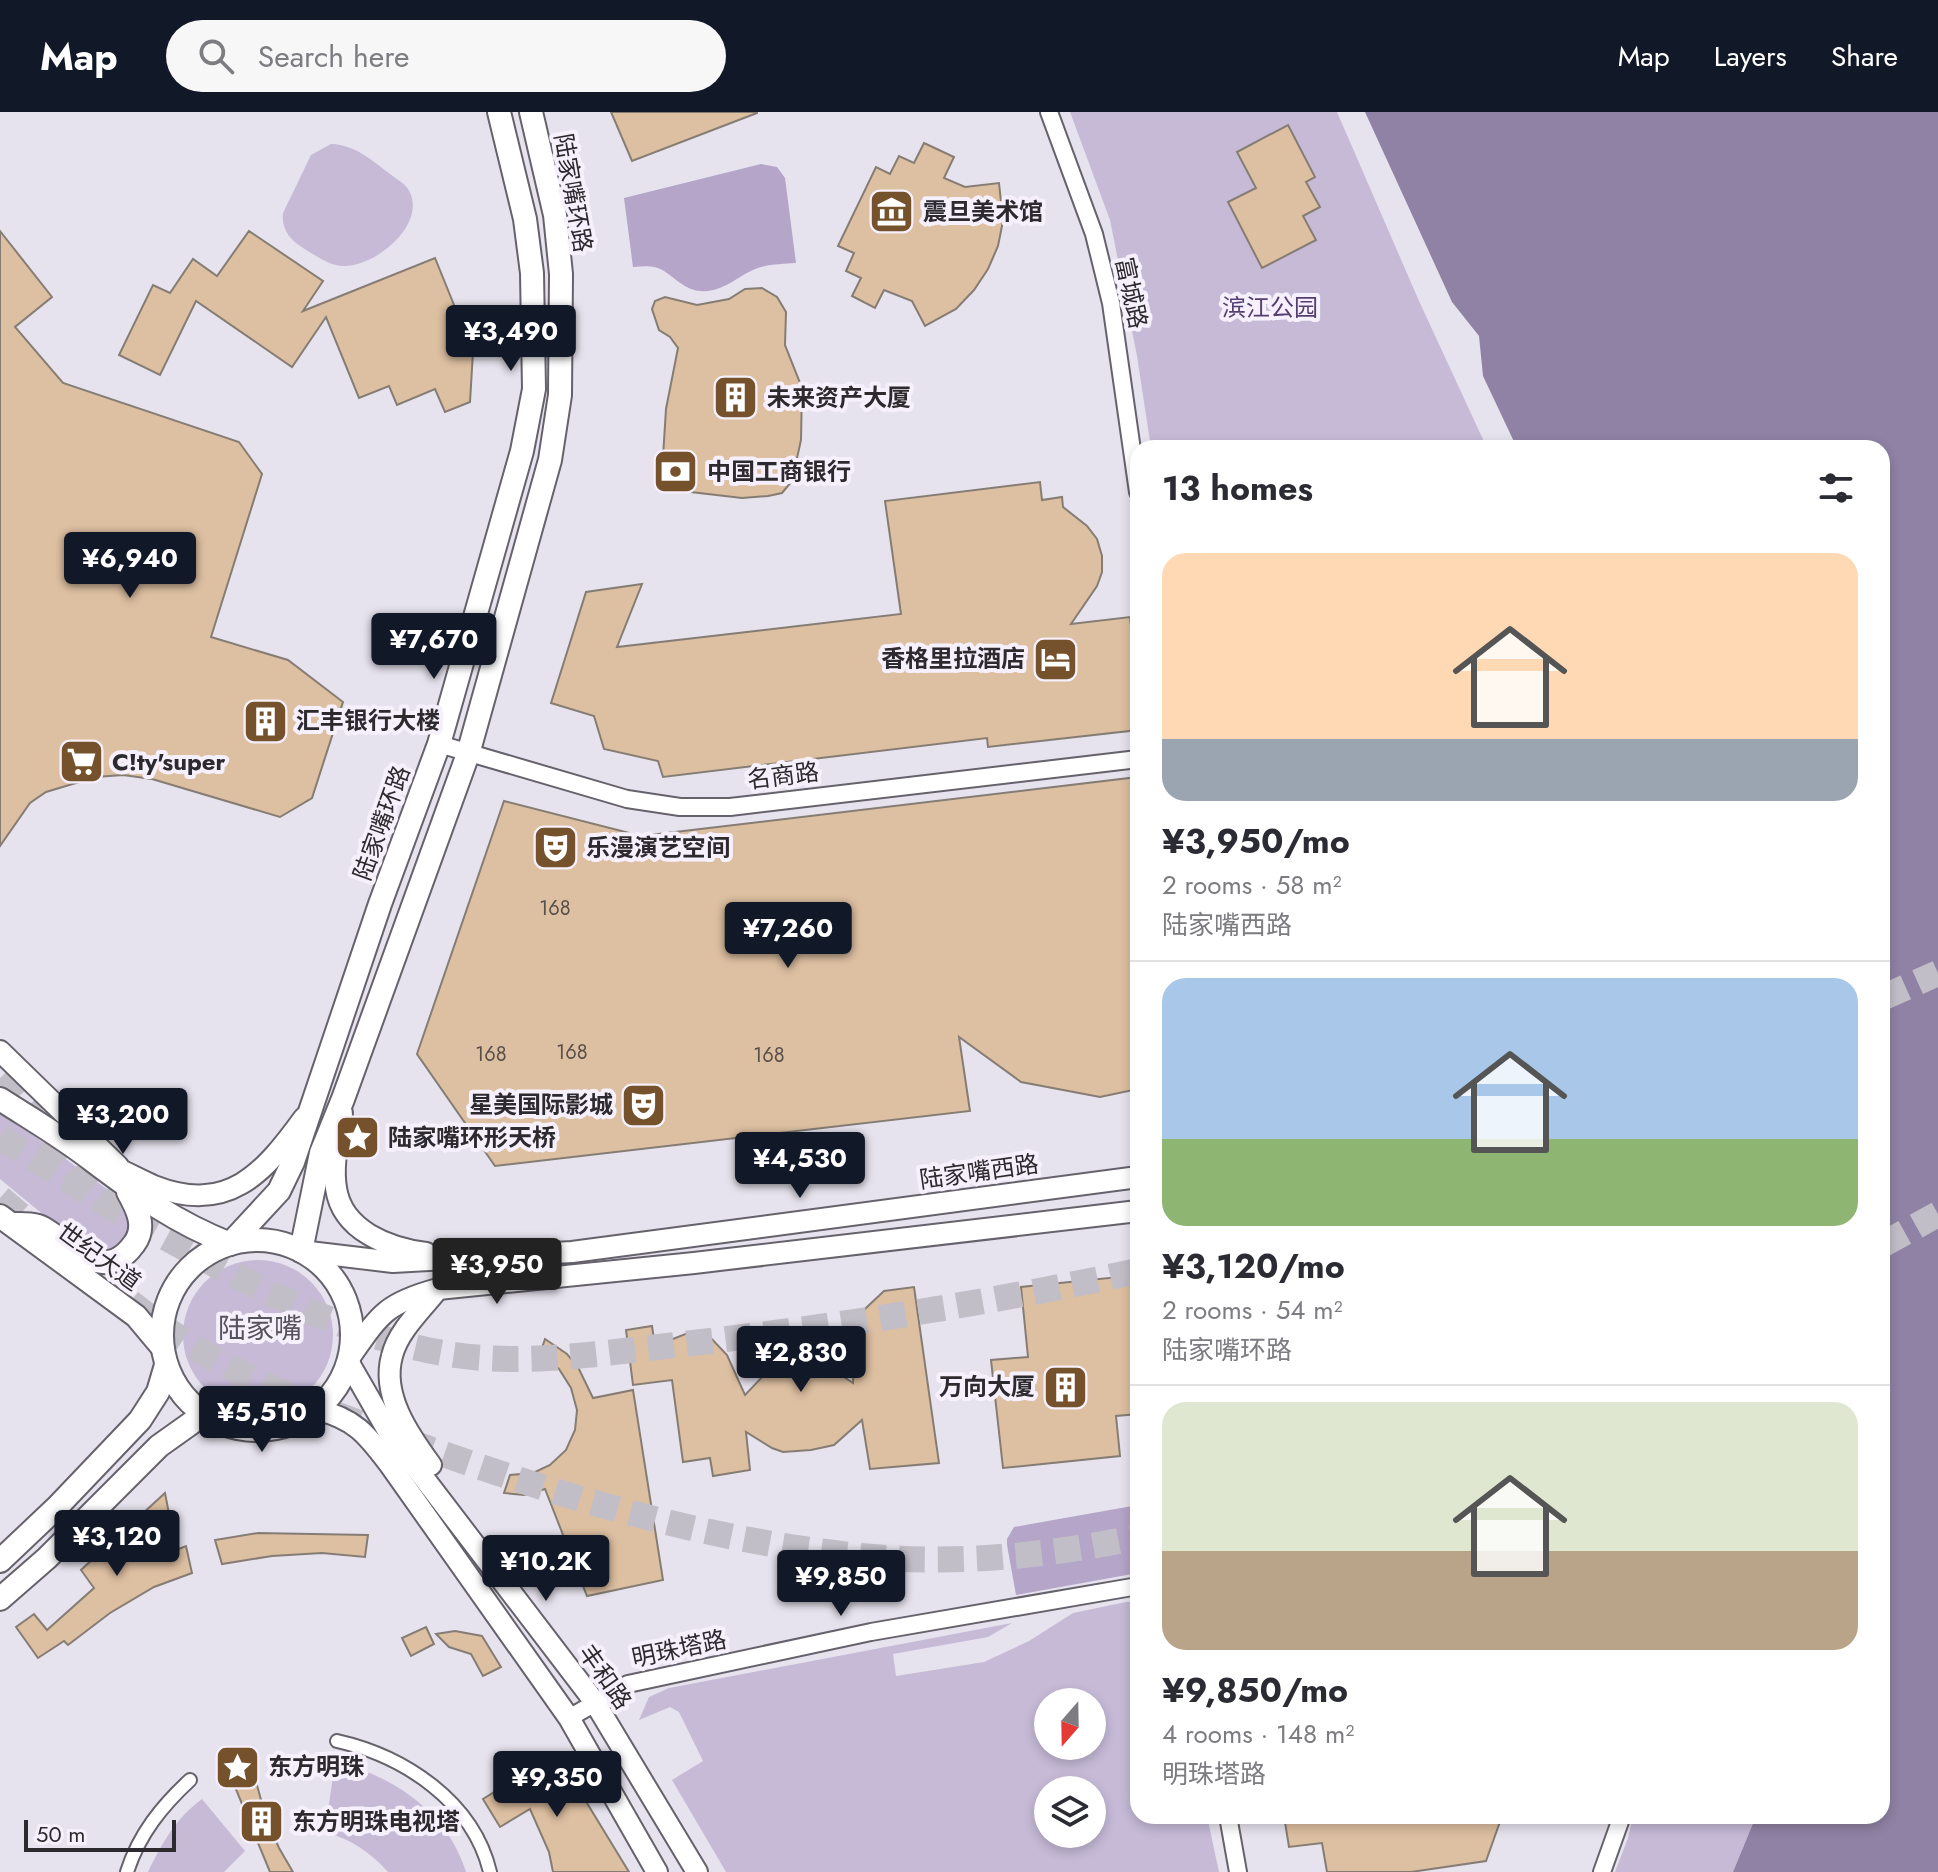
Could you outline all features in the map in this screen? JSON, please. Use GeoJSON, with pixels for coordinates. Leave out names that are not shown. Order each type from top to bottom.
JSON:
{"type":"FeatureCollection","features":[{"type":"Feature","properties":{"kind":"main road","name":"陆家嘴环路"},"geometry":{"type":"LineString","coordinates":[[230,1244],[279,1191],[293,1162],[380,904],[439,744],[522,451],[534,389],[532,273],[525,219],[499,112]]}},
{"type":"Feature","properties":{"kind":"main road","name":"陆家嘴环路"},"geometry":{"type":"LineString","coordinates":[[301,1251],[321,1153],[468,754],[546,474],[560,395],[562,330],[555,215],[531,112]]}},
{"type":"Feature","properties":{"kind":"main road"},"geometry":{"type":"LineString","coordinates":[[0,1099],[124,1179],[149,1204],[195,1230],[230,1244]]}},
{"type":"Feature","properties":{"kind":"main road"},"geometry":{"type":"LineString","coordinates":[[6,1220],[41,1227],[66,1247],[89,1259],[102,1262],[114,1260],[132,1247],[140,1229],[140,1218],[124,1179]]}},
{"type":"Feature","properties":{"kind":"main road","name":"世纪大道"},"geometry":{"type":"LineString","coordinates":[[6,1220],[136,1316],[164,1356]]}},
{"type":"Feature","properties":{"kind":"main road"},"geometry":{"type":"LineString","coordinates":[[0,1561],[57,1507],[140,1420],[158,1392],[164,1356],[163,1320],[170,1295],[185,1272],[205,1255],[230,1244],[254,1240],[301,1251],[329,1272],[346,1298],[353,1327],[350,1360],[337,1389],[317,1410],[291,1425],[261,1431],[231,1427],[204,1414],[181,1393],[164,1356]]}},
{"type":"Feature","properties":{"kind":"main road"},"geometry":{"type":"LineString","coordinates":[[0,1599],[47,1558],[159,1446],[204,1414]]}},
{"type":"Feature","properties":{"kind":"street","name":"富城路"},"geometry":{"type":"LineString","coordinates":[[1049,112],[1094,234],[1111,303],[1131,440]]}},
{"type":"Feature","properties":{"kind":"street","name":"名商路"},"geometry":{"type":"LineString","coordinates":[[439,744],[627,799],[680,807],[730,807],[1130,760]]}},
{"type":"Feature","properties":{"kind":"street"},"geometry":{"type":"LineString","coordinates":[[0,1051],[124,1179],[180,1194],[206,1196],[232,1190],[253,1178],[276,1156],[311,1108]]}},
{"type":"Feature","properties":{"kind":"street"},"geometry":{"type":"LineString","coordinates":[[343,1099],[335,1170],[339,1205],[354,1224],[385,1243],[405,1250],[466,1258]]}},
{"type":"Feature","properties":{"kind":"street","name":"陆家嘴西路"},"geometry":{"type":"LineString","coordinates":[[301,1251],[393,1262],[572,1252],[1130,1178]]}},
{"type":"Feature","properties":{"kind":"street"},"geometry":{"type":"LineString","coordinates":[[350,1360],[377,1319],[403,1298],[438,1289],[678,1265],[1130,1212]]}},
{"type":"Feature","properties":{"kind":"street"},"geometry":{"type":"LineString","coordinates":[[438,1289],[405,1330],[392,1354],[389,1376],[394,1403],[418,1447],[459,1503],[459,1524]]}},
{"type":"Feature","properties":{"kind":"street","name":"丰和路"},"geometry":{"type":"LineString","coordinates":[[350,1360],[388,1431],[594,1701],[697,1872]]}},
{"type":"Feature","properties":{"kind":"street"},"geometry":{"type":"LineString","coordinates":[[317,1410],[330,1413],[364,1431],[569,1718],[657,1872]]}},
{"type":"Feature","properties":{"kind":"street","name":"明珠塔路"},"geometry":{"type":"LineString","coordinates":[[569,1718],[628,1684],[856,1635],[1130,1587]]}},
{"type":"Feature","properties":{"kind":"street"},"geometry":{"type":"LineString","coordinates":[[337,1741],[387,1755],[439,1790],[468,1824],[490,1872]]}},
{"type":"Feature","properties":{"kind":"street"},"geometry":{"type":"LineString","coordinates":[[127,1872],[147,1828],[166,1802],[190,1780]]}},
{"type":"Feature","properties":{"kind":"street"},"geometry":{"type":"LineString","coordinates":[[1229,1824],[1238,1872]]}},
{"type":"Feature","properties":{"kind":"street"},"geometry":{"type":"LineString","coordinates":[[1602,1872],[1619,1824]]}},
{"type":"Feature","properties":{"kind":"green space","name":"滨江公园"},"geometry":{"type":"Polygon","coordinates":[[[1070,112],[1337,112],[1483,440],[1150,440],[1110,220],[1070,112]]]}},
{"type":"Feature","properties":{"kind":"green space"},"geometry":{"type":"Polygon","coordinates":[[[331,144],[363,154],[408,188],[411,195],[413,208],[410,221],[402,233],[380,253],[354,265],[337,265],[317,257],[294,241],[283,224],[283,213],[311,155],[331,144]]]}},
{"type":"Feature","properties":{"kind":"green space"},"geometry":{"type":"Polygon","coordinates":[[[0,1111],[119,1198],[134,1224],[128,1242],[103,1253],[79,1244],[0,1179],[0,1111]]]}},
{"type":"Feature","properties":{"kind":"green space"},"geometry":{"type":"Polygon","coordinates":[[[258,1260],[287,1265],[311,1282],[328,1306],[333,1335],[328,1364],[311,1388],[287,1405],[258,1410],[229,1405],[205,1388],[188,1364],[183,1335],[188,1306],[205,1282],[229,1265],[258,1260]]]}},
{"type":"Feature","properties":{"kind":"green space"},"geometry":{"type":"Polygon","coordinates":[[[1130,1602],[1130,1824],[1209,1824],[1219,1872],[726,1872],[672,1780],[703,1761],[679,1712],[670,1707],[639,1720],[649,1697],[669,1688],[1012,1623],[988,1637],[893,1654],[896,1676],[984,1662],[1029,1641],[1073,1613],[1130,1602]]]}},
{"type":"Feature","properties":{"kind":"green space"},"geometry":{"type":"Polygon","coordinates":[[[335,1762],[377,1776],[416,1800],[446,1832],[466,1872],[388,1872],[360,1847],[325,1832],[335,1762]]]}},
{"type":"Feature","properties":{"kind":"green space"},"geometry":{"type":"Polygon","coordinates":[[[202,1799],[245,1851],[224,1872],[148,1872],[170,1832],[202,1799]]]}},
{"type":"Feature","properties":{"kind":"green space"},"geometry":{"type":"Polygon","coordinates":[[[1631,1824],[1753,1824],[1733,1872],[1615,1872],[1631,1824]]]}},
{"type":"Feature","properties":{"kind":"shaded area"},"geometry":{"type":"Polygon","coordinates":[[[1365,112],[1938,112],[1938,1872],[1733,1872],[1753,1824],[1890,1824],[1890,440],[1513,440],[1483,376],[1479,336],[1452,302],[1365,112]]]}},
{"type":"Feature","properties":{"kind":"shaded area"},"geometry":{"type":"Polygon","coordinates":[[[761,164],[777,167],[785,178],[796,263],[758,268],[708,291],[689,288],[657,268],[633,267],[624,198],[761,164]]]}},
{"type":"Feature","properties":{"kind":"shaded area"},"geometry":{"type":"Polygon","coordinates":[[[1130,1506],[1130,1574],[1016,1595],[1007,1545],[1014,1527],[1130,1506]]]}},
{"type":"Feature","properties":{"kind":"building"},"geometry":{"type":"Polygon","coordinates":[[[611,112],[757,112],[757,113],[632,161],[611,112]]]}},
{"type":"Feature","properties":{"kind":"building"},"geometry":{"type":"Polygon","coordinates":[[[1288,125],[1315,177],[1306,182],[1320,207],[1303,216],[1316,240],[1262,268],[1228,202],[1256,188],[1237,152],[1288,125]]]}},
{"type":"Feature","properties":{"kind":"building"},"geometry":{"type":"Polygon","coordinates":[[[924,143],[954,157],[944,178],[965,187],[999,183],[1003,221],[998,246],[974,290],[956,309],[925,326],[912,301],[884,290],[875,308],[852,296],[861,278],[846,271],[854,253],[838,246],[876,167],[890,174],[899,156],[914,163],[924,143]]]}},
{"type":"Feature","properties":{"kind":"building"},"geometry":{"type":"Polygon","coordinates":[[[0,231],[52,297],[15,327],[63,383],[239,442],[262,474],[211,637],[288,660],[343,702],[312,798],[280,817],[152,779],[123,775],[96,777],[46,792],[30,803],[0,846],[0,231]]]}},
{"type":"Feature","properties":{"kind":"building"},"geometry":{"type":"Polygon","coordinates":[[[249,231],[323,281],[303,311],[435,258],[473,352],[470,402],[445,412],[435,389],[397,405],[389,386],[359,398],[326,317],[292,367],[196,301],[160,375],[119,355],[153,285],[170,293],[193,259],[217,276],[249,231]]]}},
{"type":"Feature","properties":{"kind":"building","name":"未来资产大厦"},"geometry":{"type":"Polygon","coordinates":[[[762,288],[777,297],[786,312],[785,345],[802,388],[801,440],[792,481],[782,493],[768,496],[742,498],[682,491],[668,477],[663,457],[666,409],[678,348],[670,337],[659,330],[652,309],[655,301],[665,297],[697,305],[729,299],[745,289],[762,288]]]}},
{"type":"Feature","properties":{"kind":"building"},"geometry":{"type":"Polygon","coordinates":[[[1040,482],[1042,500],[1062,497],[1063,507],[1087,526],[1097,539],[1102,556],[1102,572],[1097,586],[1071,624],[1130,617],[1130,731],[988,747],[987,738],[663,777],[658,761],[604,749],[594,716],[551,703],[586,592],[642,584],[617,647],[901,614],[885,501],[1040,482]]]}},
{"type":"Feature","properties":{"kind":"building"},"geometry":{"type":"Polygon","coordinates":[[[1130,778],[1130,1091],[1100,1097],[1021,1082],[959,1037],[970,1111],[495,1166],[417,1054],[504,801],[641,836],[1130,778]]]}},
{"type":"Feature","properties":{"kind":"building","name":"万向大厦"},"geometry":{"type":"Polygon","coordinates":[[[1130,1276],[1130,1415],[1116,1416],[1120,1456],[1003,1468],[991,1360],[1028,1357],[1021,1287],[1130,1276]]]}},
{"type":"Feature","properties":{"kind":"building"},"geometry":{"type":"Polygon","coordinates":[[[914,1287],[939,1463],[870,1469],[862,1420],[834,1445],[811,1450],[783,1452],[746,1432],[750,1470],[713,1476],[710,1458],[683,1462],[672,1380],[633,1385],[626,1330],[652,1326],[655,1346],[693,1331],[710,1337],[727,1355],[745,1395],[766,1373],[784,1366],[826,1365],[853,1383],[854,1328],[866,1308],[884,1291],[914,1287]]]}},
{"type":"Feature","properties":{"kind":"building"},"geometry":{"type":"Polygon","coordinates":[[[545,1339],[567,1354],[578,1367],[593,1398],[633,1390],[663,1580],[587,1596],[545,1489],[524,1495],[504,1493],[510,1475],[533,1473],[550,1465],[566,1450],[575,1430],[577,1410],[571,1388],[559,1369],[540,1354],[545,1339]]]}},
{"type":"Feature","properties":{"kind":"building"},"geometry":{"type":"Polygon","coordinates":[[[165,1493],[176,1550],[186,1546],[192,1573],[154,1587],[110,1613],[68,1645],[64,1641],[38,1658],[16,1627],[34,1614],[47,1630],[94,1588],[81,1570],[165,1493]]]}},
{"type":"Feature","properties":{"kind":"building"},"geometry":{"type":"Polygon","coordinates":[[[258,1533],[368,1535],[365,1557],[322,1553],[272,1556],[222,1564],[215,1540],[258,1533]]]}},
{"type":"Feature","properties":{"kind":"building"},"geometry":{"type":"Polygon","coordinates":[[[426,1627],[434,1644],[411,1656],[402,1638],[426,1627]]]}},
{"type":"Feature","properties":{"kind":"building"},"geometry":{"type":"Polygon","coordinates":[[[455,1631],[482,1636],[501,1667],[483,1676],[471,1654],[449,1647],[436,1634],[455,1631]]]}},
{"type":"Feature","properties":{"kind":"building"},"geometry":{"type":"Polygon","coordinates":[[[522,1760],[562,1777],[579,1790],[629,1872],[553,1872],[549,1852],[530,1809],[500,1827],[483,1799],[512,1781],[510,1765],[522,1760]]]}},
{"type":"Feature","properties":{"kind":"building","name":"东方明珠电视塔"},"geometry":{"type":"Polygon","coordinates":[[[252,1767],[266,1818],[293,1872],[270,1872],[235,1787],[233,1777],[242,1768],[252,1767]]]}},
{"type":"Feature","properties":{"kind":"building"},"geometry":{"type":"Polygon","coordinates":[[[1285,1824],[1499,1824],[1486,1861],[1411,1872],[1327,1872],[1322,1843],[1289,1847],[1285,1824]]]}},
{"type":"Feature","properties":{"kind":"tunnel"},"geometry":{"type":"LineString","coordinates":[[1890,994],[1938,973]]}},
{"type":"Feature","properties":{"kind":"tunnel"},"geometry":{"type":"LineString","coordinates":[[0,1078],[89,1188],[115,1210],[241,1278],[330,1320],[391,1341],[455,1355],[541,1358],[741,1337],[969,1304],[1130,1273]]}},
{"type":"Feature","properties":{"kind":"tunnel"},"geometry":{"type":"LineString","coordinates":[[0,1137],[106,1204]]}},
{"type":"Feature","properties":{"kind":"tunnel"},"geometry":{"type":"LineString","coordinates":[[0,1198],[43,1235]]}},
{"type":"Feature","properties":{"kind":"tunnel"},"geometry":{"type":"LineString","coordinates":[[1890,1241],[1938,1214]]}},
{"type":"Feature","properties":{"kind":"tunnel"},"geometry":{"type":"LineString","coordinates":[[130,1302],[162,1327],[229,1367],[335,1414],[520,1480],[689,1527],[803,1549],[930,1560],[1035,1554],[1130,1538]]}},
{"type":"Feature","properties":{"kind":"place","name":"震旦美术馆"},"geometry":{"type":"Point","coordinates":[892,212]}},
{"type":"Feature","properties":{"kind":"place","name":"未来资产大厦"},"geometry":{"type":"Point","coordinates":[736,398]}},
{"type":"Feature","properties":{"kind":"place","name":"中国工商银行"},"geometry":{"type":"Point","coordinates":[676,472]}},
{"type":"Feature","properties":{"kind":"place","name":"香格里拉酒店"},"geometry":{"type":"Point","coordinates":[1056,659]}},
{"type":"Feature","properties":{"kind":"place","name":"汇丰银行大楼"},"geometry":{"type":"Point","coordinates":[265,721]}},
{"type":"Feature","properties":{"kind":"place","name":"C!ty'super"},"geometry":{"type":"Point","coordinates":[81,762]}},
{"type":"Feature","properties":{"kind":"place","name":"乐漫演艺空间"},"geometry":{"type":"Point","coordinates":[555,848]}},
{"type":"Feature","properties":{"kind":"place","name":"星美国际影城"},"geometry":{"type":"Point","coordinates":[644,1105]}},
{"type":"Feature","properties":{"kind":"place","name":"陆家嘴环形天桥"},"geometry":{"type":"Point","coordinates":[357,1138]}},
{"type":"Feature","properties":{"kind":"place","name":"万向大厦"},"geometry":{"type":"Point","coordinates":[1066,1387]}},
{"type":"Feature","properties":{"kind":"place","name":"东方明珠"},"geometry":{"type":"Point","coordinates":[237,1767]}},
{"type":"Feature","properties":{"kind":"place","name":"东方明珠电视塔"},"geometry":{"type":"Point","coordinates":[261,1822]}},
{"type":"Feature","properties":{"kind":"district","name":"陆家嘴"},"geometry":{"type":"Point","coordinates":[260,1328]}}]}
